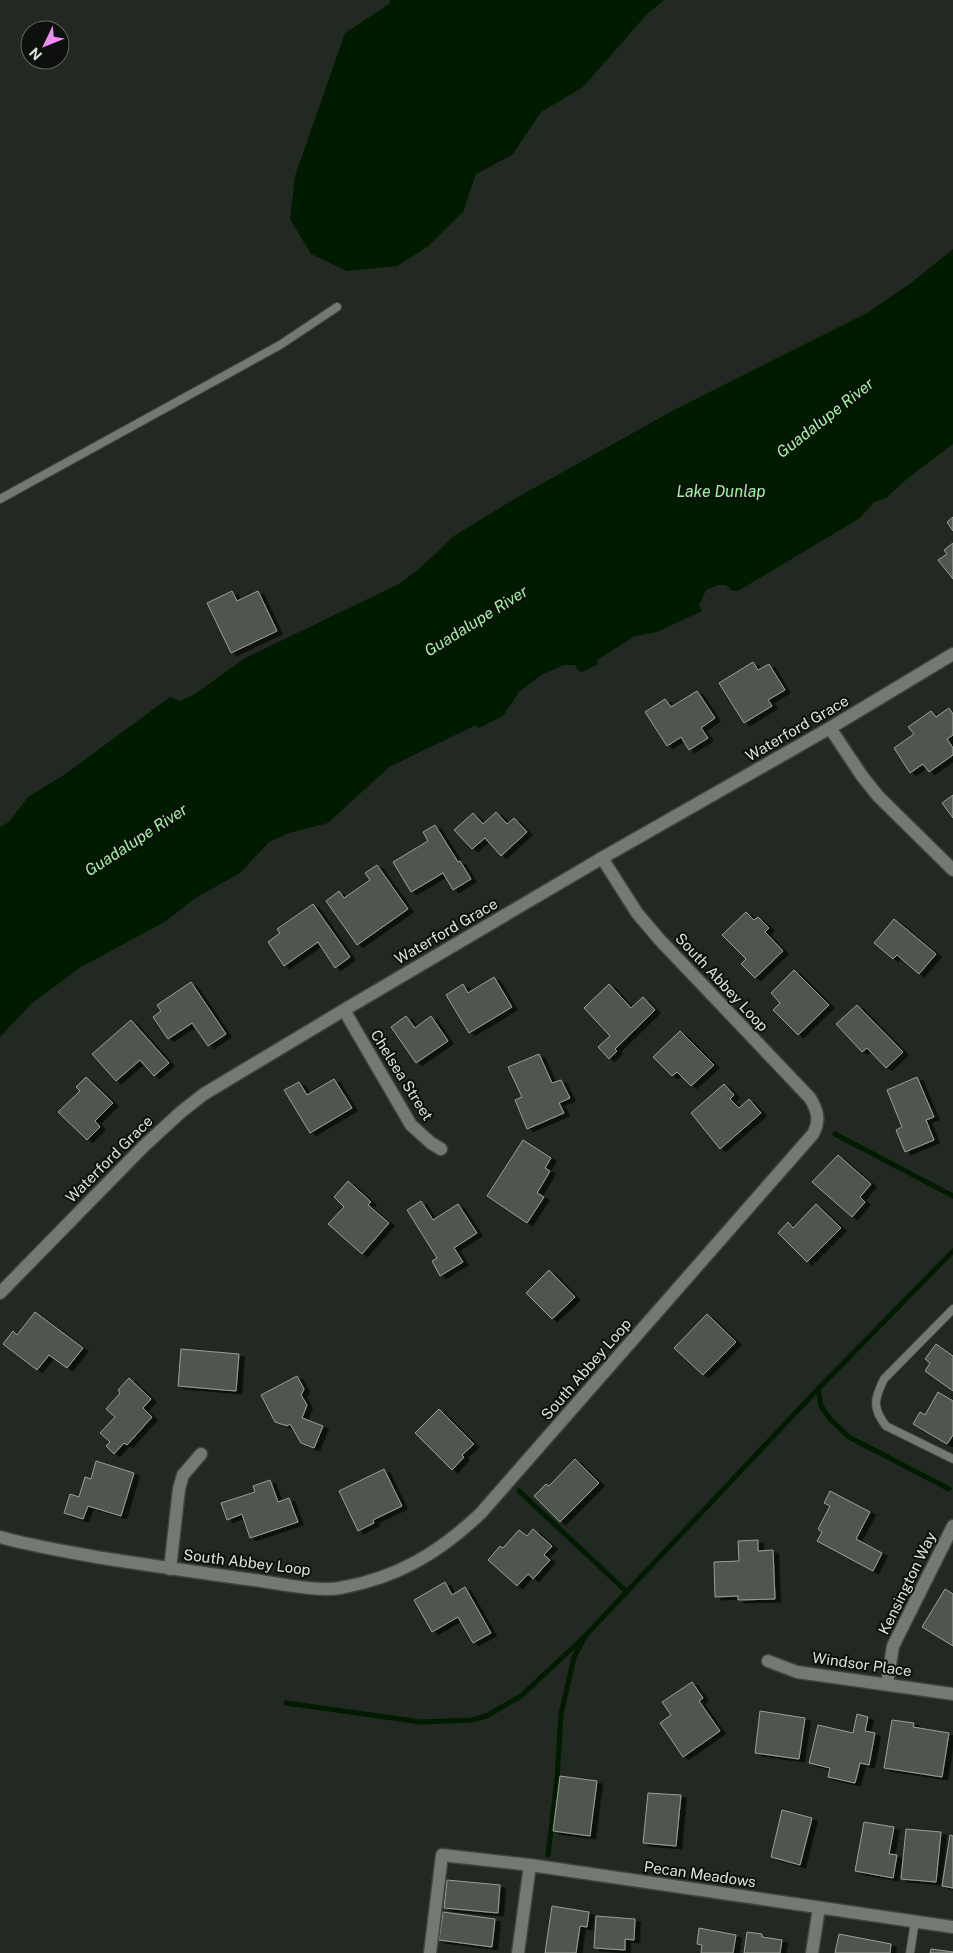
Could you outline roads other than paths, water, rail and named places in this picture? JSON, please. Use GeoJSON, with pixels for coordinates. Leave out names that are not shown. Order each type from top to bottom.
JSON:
{"type":"FeatureCollection","features":[{"type":"Feature","properties":{"kind":"street","name":"Waterford Grace"},"geometry":{"type":"LineString","coordinates":[[0,1293],[144,1146],[204,1094],[602,858],[830,728],[953,654]]}},
{"type":"Feature","properties":{"kind":"street"},"geometry":{"type":"LineString","coordinates":[[830,728],[862,776],[878,796],[953,870]]}},
{"type":"Feature","properties":{"kind":"street","name":"South Abbey Loop"},"geometry":{"type":"LineString","coordinates":[[0,1537],[40,1547],[170,1569],[307,1587],[338,1588],[404,1570],[458,1535],[481,1513],[814,1134],[818,1123],[816,1109],[810,1098],[659,939],[637,913],[602,858]]}},
{"type":"Feature","properties":{"kind":"street","name":"Chelsea Street"},"geometry":{"type":"LineString","coordinates":[[344,1010],[411,1125],[431,1143],[441,1149]]}},
{"type":"Feature","properties":{"kind":"street"},"geometry":{"type":"LineString","coordinates":[[170,1569],[179,1489],[183,1475],[201,1454]]}},
{"type":"Feature","properties":{"kind":"street","name":"Kensington Way"},"geometry":{"type":"LineString","coordinates":[[887,1684],[893,1646],[953,1526]]}},
{"type":"Feature","properties":{"kind":"street","name":"Windsor Place"},"geometry":{"type":"LineString","coordinates":[[768,1662],[797,1672],[953,1694]]}},
{"type":"Feature","properties":{"kind":"street","name":"Pecan Meadows"},"geometry":{"type":"LineString","coordinates":[[430,1953],[442,1855],[530,1865],[953,1927]]}},
{"type":"Feature","properties":{"kind":"street"},"geometry":{"type":"LineString","coordinates":[[518,1953],[530,1865]]}},
{"type":"Feature","properties":{"kind":"street"},"geometry":{"type":"LineString","coordinates":[[812,1953],[819,1908]]}},
{"type":"Feature","properties":{"kind":"lane"},"geometry":{"type":"LineString","coordinates":[[0,499],[271,350],[337,307]]}},
{"type":"Feature","properties":{"kind":"lane"},"geometry":{"type":"LineString","coordinates":[[953,1308],[884,1379],[875,1405],[880,1418],[886,1426],[953,1459]]}},
{"type":"Feature","properties":{"kind":"lane"},"geometry":{"type":"LineString","coordinates":[[910,1953],[915,1921]]}},
{"type":"Feature","properties":{"kind":"water"},"geometry":{"type":"Polygon","coordinates":[[[391,0],[664,0],[648,13],[583,87],[541,112],[512,155],[476,174],[463,212],[427,247],[397,266],[347,271],[311,254],[290,219],[295,176],[345,33],[389,4],[391,0]]]}},
{"type":"Feature","properties":{"kind":"water","name":"Lake Dunlap"},"geometry":{"type":"Polygon","coordinates":[[[953,249],[953,444],[908,478],[886,498],[874,502],[860,518],[738,591],[732,591],[726,585],[718,585],[706,590],[699,605],[702,611],[657,632],[635,636],[597,660],[598,664],[583,672],[578,671],[575,665],[564,665],[541,675],[519,692],[503,716],[479,728],[476,725],[389,767],[328,823],[289,833],[269,842],[240,873],[194,899],[166,921],[81,967],[32,1003],[0,1037],[0,827],[9,822],[28,797],[64,775],[170,697],[180,701],[195,694],[245,658],[399,584],[420,568],[454,536],[516,498],[674,410],[867,313],[911,283],[953,249]]]}},
{"type":"Feature","properties":{"kind":"waterway"},"geometry":{"type":"LineString","coordinates":[[835,1134],[953,1196]]}},
{"type":"Feature","properties":{"kind":"waterway"},"geometry":{"type":"LineString","coordinates":[[548,1855],[557,1779],[561,1714],[574,1657],[586,1635],[818,1389],[953,1251]]}},
{"type":"Feature","properties":{"kind":"waterway"},"geometry":{"type":"LineString","coordinates":[[818,1389],[821,1406],[830,1419],[849,1437],[949,1489]]}},
{"type":"Feature","properties":{"kind":"waterway"},"geometry":{"type":"LineString","coordinates":[[519,1491],[627,1592]]}},
{"type":"Feature","properties":{"kind":"waterway"},"geometry":{"type":"LineString","coordinates":[[286,1703],[421,1722],[472,1720],[486,1716],[521,1696],[583,1638]]}},
{"type":"Feature","properties":{"kind":"water label","name":"Guadalupe River"},"geometry":{"type":"Point","coordinates":[825,418]}},
{"type":"Feature","properties":{"kind":"water label","name":"Guadalupe River"},"geometry":{"type":"Point","coordinates":[476,621]}},
{"type":"Feature","properties":{"kind":"water label","name":"Guadalupe River"},"geometry":{"type":"Point","coordinates":[136,840]}}]}
